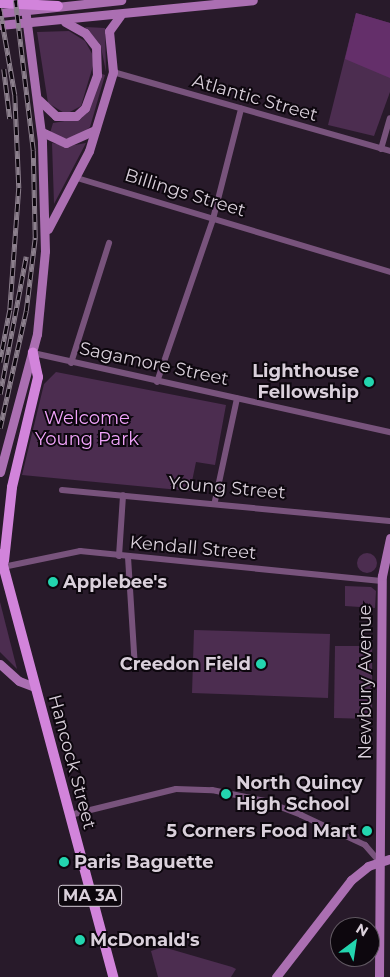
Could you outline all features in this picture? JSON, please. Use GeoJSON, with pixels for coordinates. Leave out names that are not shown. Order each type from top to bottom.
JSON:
{"type":"FeatureCollection","features":[{"type":"Feature","properties":{"kind":"main road"},"geometry":{"type":"LineString","coordinates":[[0,3],[58,6]]}},
{"type":"Feature","properties":{"kind":"main road"},"geometry":{"type":"LineString","coordinates":[[3,567],[12,486],[38,377],[33,353]]}},
{"type":"Feature","properties":{"kind":"main road","name":"Hancock Street"},"geometry":{"type":"LineString","coordinates":[[0,554],[113,977]]}},
{"type":"Feature","properties":{"kind":"street"},"geometry":{"type":"LineString","coordinates":[[0,472],[33,353],[41,312],[45,236],[42,132],[24,0]]}},
{"type":"Feature","properties":{"kind":"street"},"geometry":{"type":"LineString","coordinates":[[0,13],[122,0]]}},
{"type":"Feature","properties":{"kind":"street"},"geometry":{"type":"LineString","coordinates":[[0,25],[120,16],[253,0]]}},
{"type":"Feature","properties":{"kind":"street"},"geometry":{"type":"LineString","coordinates":[[45,236],[62,196],[77,178],[94,130],[113,72],[108,38],[120,16]]}},
{"type":"Feature","properties":{"kind":"street"},"geometry":{"type":"LineString","coordinates":[[39,100],[56,116],[76,116],[85,108],[99,70],[93,42],[76,27],[60,21]]}},
{"type":"Feature","properties":{"kind":"street","name":"Atlantic Street"},"geometry":{"type":"LineString","coordinates":[[113,72],[390,151]]}},
{"type":"Feature","properties":{"kind":"street"},"geometry":{"type":"LineString","coordinates":[[157,382],[212,219],[241,109]]}},
{"type":"Feature","properties":{"kind":"street"},"geometry":{"type":"LineString","coordinates":[[381,149],[390,118]]}},
{"type":"Feature","properties":{"kind":"street"},"geometry":{"type":"LineString","coordinates":[[42,132],[66,143],[94,130]]}},
{"type":"Feature","properties":{"kind":"street","name":"Billings Street"},"geometry":{"type":"LineString","coordinates":[[77,178],[390,272]]}},
{"type":"Feature","properties":{"kind":"street"},"geometry":{"type":"LineString","coordinates":[[71,363],[109,243]]}},
{"type":"Feature","properties":{"kind":"street","name":"Sagamore Street"},"geometry":{"type":"LineString","coordinates":[[33,353],[71,363],[390,432]]}},
{"type":"Feature","properties":{"kind":"street"},"geometry":{"type":"LineString","coordinates":[[215,502],[237,398]]}},
{"type":"Feature","properties":{"kind":"street","name":"Young Street"},"geometry":{"type":"LineString","coordinates":[[62,490],[215,502],[390,521]]}},
{"type":"Feature","properties":{"kind":"street"},"geometry":{"type":"LineString","coordinates":[[119,556],[123,495]]}},
{"type":"Feature","properties":{"kind":"street","name":"Newbury Avenue"},"geometry":{"type":"LineString","coordinates":[[379,977],[382,581],[387,563],[390,538]]}},
{"type":"Feature","properties":{"kind":"street","name":"Kendall Street"},"geometry":{"type":"LineString","coordinates":[[3,567],[69,551],[382,581]]}},
{"type":"Feature","properties":{"kind":"street"},"geometry":{"type":"LineString","coordinates":[[128,557],[135,668]]}},
{"type":"Feature","properties":{"kind":"street"},"geometry":{"type":"LineString","coordinates":[[0,664],[19,681],[35,686]]}},
{"type":"Feature","properties":{"kind":"street"},"geometry":{"type":"LineString","coordinates":[[70,815],[176,789],[212,790],[265,801],[301,815],[365,845],[380,862]]}},
{"type":"Feature","properties":{"kind":"street"},"geometry":{"type":"LineString","coordinates":[[276,977],[327,905],[368,866],[390,859]]}},
{"type":"Feature","properties":{"kind":"green space"},"geometry":{"type":"Polygon","coordinates":[[[356,13],[390,23],[390,92],[374,136],[328,125],[356,13]]]}},
{"type":"Feature","properties":{"kind":"green space"},"geometry":{"type":"Polygon","coordinates":[[[85,27],[105,28],[106,72],[101,47],[85,27]]]}},
{"type":"Feature","properties":{"kind":"green space"},"geometry":{"type":"Polygon","coordinates":[[[69,31],[85,41],[95,59],[81,106],[66,114],[48,103],[37,32],[69,31]]]}},
{"type":"Feature","properties":{"kind":"green space"},"geometry":{"type":"Polygon","coordinates":[[[102,74],[105,75],[90,127],[79,136],[64,139],[50,133],[53,123],[82,118],[102,74]]]}},
{"type":"Feature","properties":{"kind":"green space"},"geometry":{"type":"Polygon","coordinates":[[[52,143],[69,146],[86,143],[54,204],[52,143]]]}},
{"type":"Feature","properties":{"kind":"green space","name":"Welcome Young Park"},"geometry":{"type":"Polygon","coordinates":[[[56,372],[226,405],[215,465],[196,462],[190,491],[22,475],[44,384],[56,372]]]}},
{"type":"Feature","properties":{"kind":"green space"},"geometry":{"type":"Polygon","coordinates":[[[367,553],[374,556],[377,563],[374,570],[367,573],[360,570],[357,563],[360,556],[367,553]]]}},
{"type":"Feature","properties":{"kind":"green space"},"geometry":{"type":"Polygon","coordinates":[[[345,586],[371,587],[376,591],[375,608],[345,606],[345,586]]]}},
{"type":"Feature","properties":{"kind":"green space"},"geometry":{"type":"Polygon","coordinates":[[[0,602],[17,669],[0,652],[0,602]]]}},
{"type":"Feature","properties":{"kind":"green space","name":"Creedon Field"},"geometry":{"type":"Polygon","coordinates":[[[194,630],[330,634],[328,698],[192,693],[194,630]]]}},
{"type":"Feature","properties":{"kind":"green space"},"geometry":{"type":"Polygon","coordinates":[[[335,646],[372,646],[372,719],[334,718],[335,646]]]}},
{"type":"Feature","properties":{"kind":"green space"},"geometry":{"type":"Polygon","coordinates":[[[163,947],[236,969],[231,977],[158,977],[151,951],[163,947]]]}},
{"type":"Feature","properties":{"kind":"shaded area"},"geometry":{"type":"Polygon","coordinates":[[[356,13],[390,23],[390,78],[345,59],[356,13]]]}},
{"type":"Feature","properties":{"kind":"railway"},"geometry":{"type":"LineString","coordinates":[[0,428],[26,311],[35,238],[33,150],[15,0]]}},
{"type":"Feature","properties":{"kind":"railway"},"geometry":{"type":"LineString","coordinates":[[0,8],[15,95],[19,188],[10,310],[0,362]]}},
{"type":"Feature","properties":{"kind":"railway"},"geometry":{"type":"LineString","coordinates":[[4,69],[10,119]]}},
{"type":"Feature","properties":{"kind":"railway"},"geometry":{"type":"LineString","coordinates":[[0,394],[26,256]]}},
{"type":"Feature","properties":{"kind":"place","name":"Lighthouse Fellowship"},"geometry":{"type":"Point","coordinates":[369,382]}},
{"type":"Feature","properties":{"kind":"place","name":"Applebee's"},"geometry":{"type":"Point","coordinates":[53,582]}},
{"type":"Feature","properties":{"kind":"place","name":"Creedon Field"},"geometry":{"type":"Point","coordinates":[261,664]}},
{"type":"Feature","properties":{"kind":"place","name":"North Quincy High School"},"geometry":{"type":"Point","coordinates":[226,794]}},
{"type":"Feature","properties":{"kind":"place","name":"5 Corners Food Mart"},"geometry":{"type":"Point","coordinates":[367,831]}},
{"type":"Feature","properties":{"kind":"place","name":"Paris Baguette"},"geometry":{"type":"Point","coordinates":[64,862]}},
{"type":"Feature","properties":{"kind":"place","name":"McDonald's"},"geometry":{"type":"Point","coordinates":[80,940]}}]}
